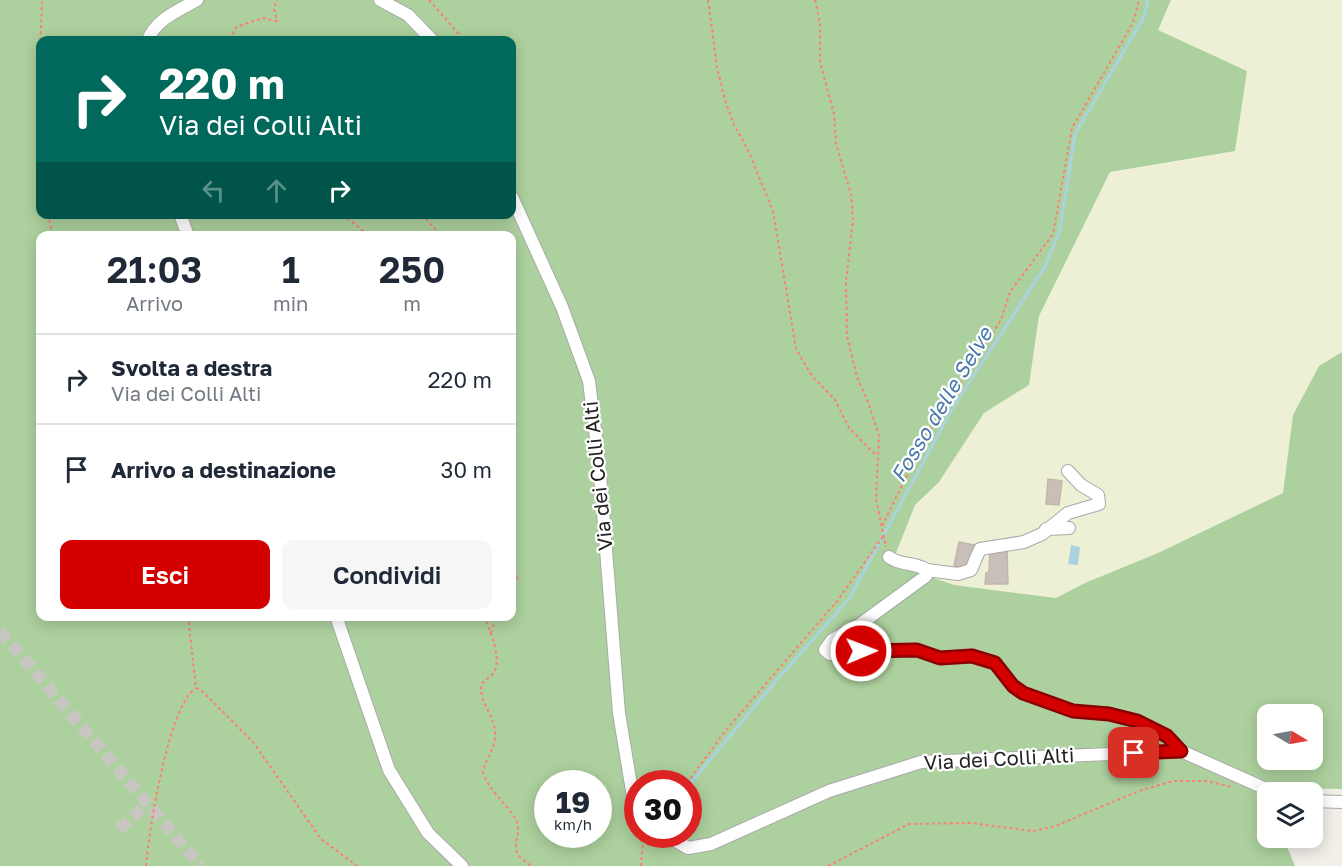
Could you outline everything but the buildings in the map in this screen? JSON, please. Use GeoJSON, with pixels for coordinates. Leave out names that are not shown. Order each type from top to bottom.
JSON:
{"type":"FeatureCollection","features":[{"type":"Feature","properties":{"kind":"street"},"geometry":{"type":"LineString","coordinates":[[150,36],[165,19],[197,0]]}},
{"type":"Feature","properties":{"kind":"street"},"geometry":{"type":"LineString","coordinates":[[380,0],[408,15],[428,36]]}},
{"type":"Feature","properties":{"kind":"street","name":"Via dei Colli Alti"},"geometry":{"type":"LineString","coordinates":[[516,206],[562,307],[589,381],[599,462],[619,713],[628,770]]}},
{"type":"Feature","properties":{"kind":"street"},"geometry":{"type":"LineString","coordinates":[[889,557],[897,563],[927,570],[958,574],[971,570],[980,549],[1024,542],[1068,513],[1099,504],[1098,495],[1081,485],[1068,471]]}},
{"type":"Feature","properties":{"kind":"street"},"geometry":{"type":"LineString","coordinates":[[1046,529],[1069,528]]}},
{"type":"Feature","properties":{"kind":"street"},"geometry":{"type":"LineString","coordinates":[[927,570],[926,576],[858,625],[832,640],[825,650],[830,654],[917,650],[940,658],[972,656],[995,663],[1013,686],[1023,693],[1073,711],[1109,714],[1137,721],[1167,736],[1181,751]]}},
{"type":"Feature","properties":{"kind":"street"},"geometry":{"type":"LineString","coordinates":[[338,621],[389,770],[429,833],[462,866]]}},
{"type":"Feature","properties":{"kind":"street","name":"Via dei Colli Alti"},"geometry":{"type":"LineString","coordinates":[[702,846],[711,844],[829,791],[921,762],[1181,751],[1257,785]]}},
{"type":"Feature","properties":{"kind":"street"},"geometry":{"type":"LineString","coordinates":[[1323,801],[1342,802]]}},
{"type":"Feature","properties":{"kind":"path"},"geometry":{"type":"LineString","coordinates":[[41,36],[42,0]]}},
{"type":"Feature","properties":{"kind":"path"},"geometry":{"type":"LineString","coordinates":[[234,36],[236,27],[263,18],[277,21],[274,9],[277,0]]}},
{"type":"Feature","properties":{"kind":"path"},"geometry":{"type":"LineString","coordinates":[[429,0],[459,36]]}},
{"type":"Feature","properties":{"kind":"path"},"geometry":{"type":"LineString","coordinates":[[708,0],[717,67],[725,100],[772,211],[796,349],[812,376],[835,400],[849,428],[877,456]]}},
{"type":"Feature","properties":{"kind":"path"},"geometry":{"type":"LineString","coordinates":[[697,770],[726,730],[838,600],[884,536],[876,499],[879,436],[857,377],[847,336],[846,282],[853,219],[851,194],[836,144],[834,114],[820,62],[820,23],[815,0]]}},
{"type":"Feature","properties":{"kind":"path"},"geometry":{"type":"LineString","coordinates":[[882,526],[928,433],[1001,320],[1010,292],[1053,234],[1072,128],[1133,23],[1139,0]]}},
{"type":"Feature","properties":{"kind":"path"},"geometry":{"type":"LineString","coordinates":[[350,219],[364,231]]}},
{"type":"Feature","properties":{"kind":"path"},"geometry":{"type":"LineString","coordinates":[[426,219],[437,231]]}},
{"type":"Feature","properties":{"kind":"path"},"geometry":{"type":"LineString","coordinates":[[189,621],[196,688]]}},
{"type":"Feature","properties":{"kind":"path"},"geometry":{"type":"LineString","coordinates":[[486,621],[496,658],[494,671],[485,680],[481,692],[494,723],[495,738],[483,773],[496,798],[510,810],[518,824],[517,850],[519,856],[531,866]]}},
{"type":"Feature","properties":{"kind":"path"},"geometry":{"type":"LineString","coordinates":[[491,633],[495,621]]}},
{"type":"Feature","properties":{"kind":"path"},"geometry":{"type":"LineString","coordinates":[[146,866],[149,838],[174,725],[187,694],[196,688]]}},
{"type":"Feature","properties":{"kind":"path"},"geometry":{"type":"LineString","coordinates":[[196,688],[201,690],[249,737],[321,839],[357,866]]}},
{"type":"Feature","properties":{"kind":"path"},"geometry":{"type":"LineString","coordinates":[[828,866],[909,824],[971,823],[1033,831],[1053,827],[1139,791],[1173,781],[1206,781],[1235,787]]}},
{"type":"Feature","properties":{"kind":"path"},"geometry":{"type":"LineString","coordinates":[[641,866],[644,848]]}},
{"type":"Feature","properties":{"kind":"green space"},"geometry":{"type":"Polygon","coordinates":[[[0,0],[1171,0],[1158,30],[1247,71],[1235,151],[1110,172],[1039,316],[1029,385],[984,413],[939,482],[915,505],[892,563],[954,585],[1056,598],[1085,583],[1158,553],[1283,493],[1293,415],[1319,366],[1342,352],[1342,789],[1323,789],[1323,782],[1257,782],[1257,848],[1288,848],[1295,866],[0,866],[0,0]]]}},
{"type":"Feature","properties":{"kind":"green space"},"geometry":{"type":"Polygon","coordinates":[[[1171,0],[1342,0],[1342,352],[1319,366],[1293,415],[1283,493],[1158,553],[1085,583],[1056,598],[954,585],[892,563],[915,505],[939,482],[984,413],[1029,385],[1039,316],[1110,172],[1235,151],[1247,71],[1158,30],[1171,0]]]}},
{"type":"Feature","properties":{"kind":"water"},"geometry":{"type":"Polygon","coordinates":[[[1071,545],[1080,547],[1078,565],[1068,564],[1071,545]]]}},
{"type":"Feature","properties":{"kind":"waterway","name":"Fosso delle Selve"},"geometry":{"type":"LineString","coordinates":[[701,770],[849,599],[952,409],[1044,268],[1060,230],[1075,134],[1144,17],[1148,0]]}},
{"type":"Feature","properties":{"kind":"tunnel"},"geometry":{"type":"LineString","coordinates":[[0,631],[201,866]]}},
{"type":"Feature","properties":{"kind":"tunnel"},"geometry":{"type":"LineString","coordinates":[[119,829],[147,804]]}},
{"type":"Feature","properties":{"kind":"route"},"geometry":{"type":"LineString","coordinates":[[861,651],[917,650],[940,658],[972,656],[995,663],[1002,669],[1013,686],[1023,693],[1073,711],[1109,714],[1137,721],[1167,736],[1181,751],[1134,753]]}}]}
